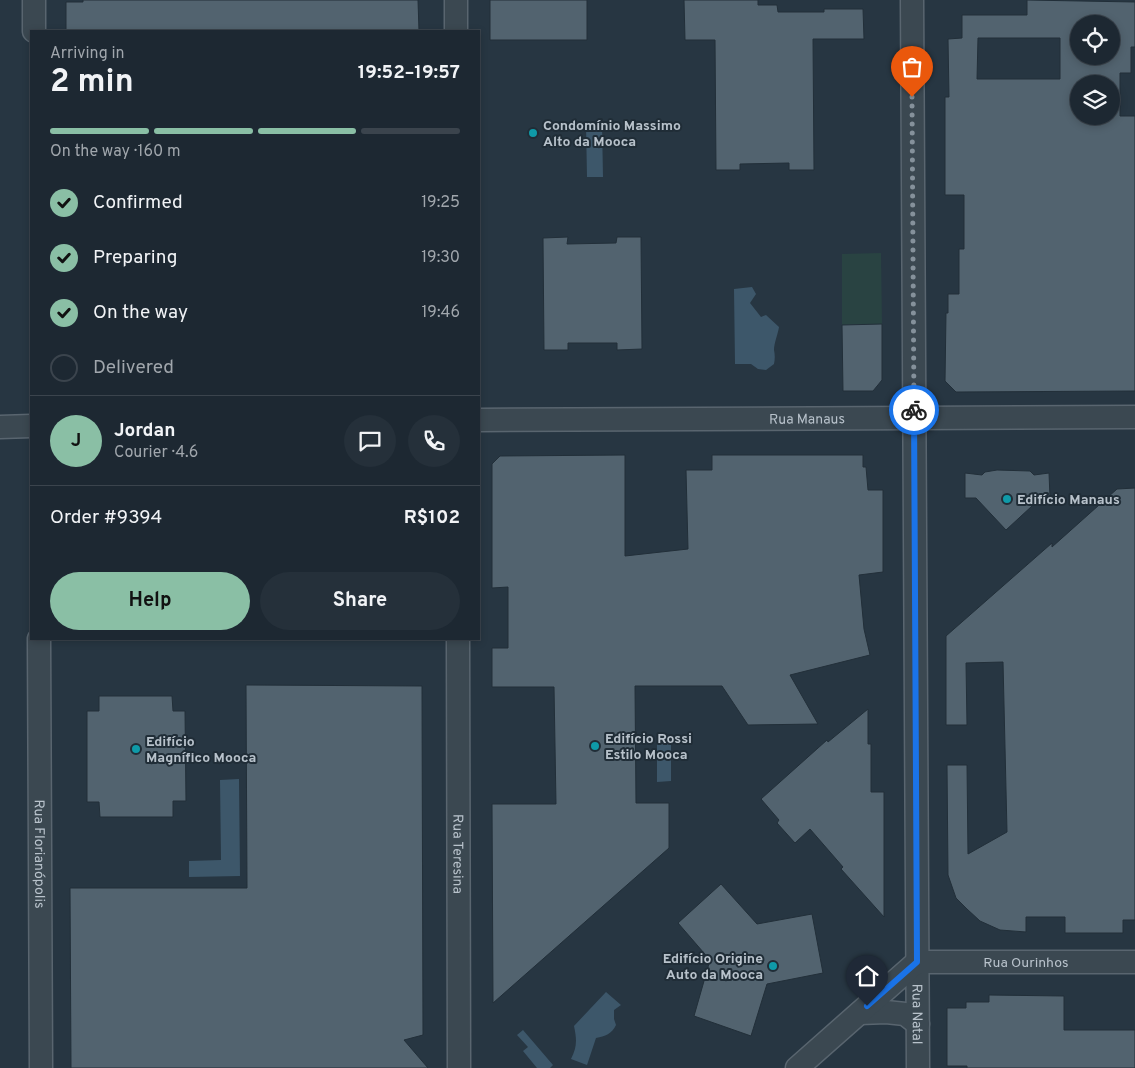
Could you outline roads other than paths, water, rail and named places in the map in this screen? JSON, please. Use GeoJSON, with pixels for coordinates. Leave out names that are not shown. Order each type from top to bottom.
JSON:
{"type":"FeatureCollection","features":[{"type":"Feature","properties":{"kind":"street"},"geometry":{"type":"LineString","coordinates":[[34,0],[34,30]]}},
{"type":"Feature","properties":{"kind":"street"},"geometry":{"type":"LineString","coordinates":[[456,0],[456,30]]}},
{"type":"Feature","properties":{"kind":"street","name":"Rua Natal"},"geometry":{"type":"LineString","coordinates":[[912,0],[918,1068]]}},
{"type":"Feature","properties":{"kind":"street","name":"Rua Manaus"},"geometry":{"type":"LineString","coordinates":[[480,420],[1135,417]]}},
{"type":"Feature","properties":{"kind":"street"},"geometry":{"type":"LineString","coordinates":[[0,426],[30,426]]}},
{"type":"Feature","properties":{"kind":"street","name":"Rua Florianópolis"},"geometry":{"type":"LineString","coordinates":[[39,640],[41,1068]]}},
{"type":"Feature","properties":{"kind":"street","name":"Rua Teresina"},"geometry":{"type":"LineString","coordinates":[[458,640],[459,1068]]}},
{"type":"Feature","properties":{"kind":"street"},"geometry":{"type":"LineString","coordinates":[[797,1068],[917,962]]}},
{"type":"Feature","properties":{"kind":"street","name":"Rua Ourinhos"},"geometry":{"type":"LineString","coordinates":[[917,962],[1135,962]]}},
{"type":"Feature","properties":{"kind":"street"},"geometry":{"type":"LineString","coordinates":[[860,1013],[886,1012],[905,1014],[918,1024]]}},
{"type":"Feature","properties":{"kind":"water"},"geometry":{"type":"Polygon","coordinates":[[[586,125],[602,125],[603,177],[587,177],[586,125]]]}},
{"type":"Feature","properties":{"kind":"water"},"geometry":{"type":"Polygon","coordinates":[[[752,287],[756,294],[750,303],[761,317],[766,315],[779,327],[774,347],[774,364],[766,370],[758,369],[751,364],[735,364],[734,289],[752,287]]]}},
{"type":"Feature","properties":{"kind":"water"},"geometry":{"type":"Polygon","coordinates":[[[671,735],[671,781],[657,782],[657,736],[671,735]]]}},
{"type":"Feature","properties":{"kind":"water"},"geometry":{"type":"Polygon","coordinates":[[[239,779],[240,876],[189,877],[189,861],[221,860],[220,780],[239,779]]]}},
{"type":"Feature","properties":{"kind":"water"},"geometry":{"type":"Polygon","coordinates":[[[606,992],[621,1005],[614,1010],[616,1025],[608,1034],[596,1038],[587,1065],[571,1059],[576,1043],[574,1026],[606,992]]]}},
{"type":"Feature","properties":{"kind":"water"},"geometry":{"type":"Polygon","coordinates":[[[523,1030],[553,1065],[550,1068],[537,1068],[523,1051],[528,1047],[517,1035],[523,1030]]]}},
{"type":"Feature","properties":{"kind":"place","name":"Condomínio Massimo Alto da Mooca"},"geometry":{"type":"Point","coordinates":[533,133]}},
{"type":"Feature","properties":{"kind":"place","name":"Edifício Manaus"},"geometry":{"type":"Point","coordinates":[1007,499]}},
{"type":"Feature","properties":{"kind":"place","name":"Edifício Rossi Estilo Mooca"},"geometry":{"type":"Point","coordinates":[595,746]}},
{"type":"Feature","properties":{"kind":"place","name":"Edifício Magnífico Mooca"},"geometry":{"type":"Point","coordinates":[136,749]}},
{"type":"Feature","properties":{"kind":"place","name":"Edifício Origine Auto da Mooca"},"geometry":{"type":"Point","coordinates":[773,966]}}]}
